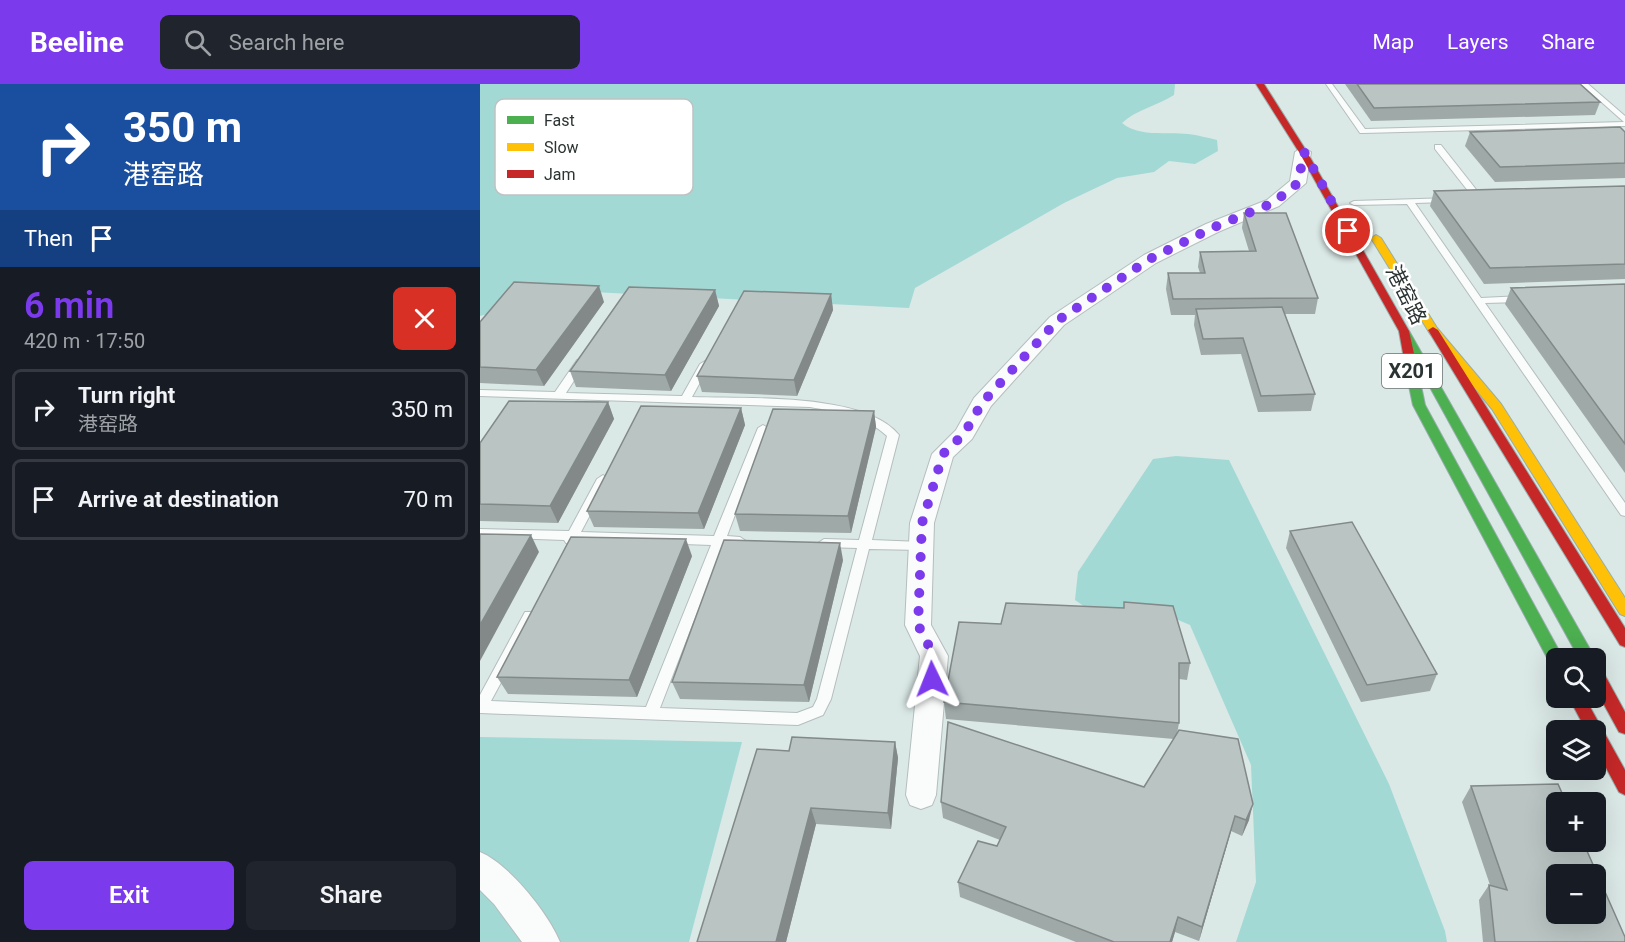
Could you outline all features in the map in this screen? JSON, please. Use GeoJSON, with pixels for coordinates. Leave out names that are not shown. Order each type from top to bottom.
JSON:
{"type":"FeatureCollection","features":[{"type":"Feature","properties":{"kind":"main road","name":"港窑路"},"geometry":{"type":"LineString","coordinates":[[1260,84],[1304,152],[1404,331],[1419,405],[1550,648]]}},
{"type":"Feature","properties":{"kind":"main road","name":"港窑路"},"geometry":{"type":"LineString","coordinates":[[1357,208],[1433,330],[1497,407],[1625,610]]}},
{"type":"Feature","properties":{"kind":"main road"},"geometry":{"type":"LineString","coordinates":[[1433,330],[1625,641]]}},
{"type":"Feature","properties":{"kind":"main road"},"geometry":{"type":"LineString","coordinates":[[1404,331],[1581,648]]}},
{"type":"Feature","properties":{"kind":"main road"},"geometry":{"type":"LineString","coordinates":[[1606,693],[1625,727]]}},
{"type":"Feature","properties":{"kind":"main road"},"geometry":{"type":"LineString","coordinates":[[1606,752],[1625,787]]}},
{"type":"Feature","properties":{"kind":"street"},"geometry":{"type":"LineString","coordinates":[[921,795],[934,656],[918,625],[922,523],[943,454],[964,434],[982,403],[1057,321],[1150,259],[1212,228],[1273,203],[1298,183],[1304,152]]}},
{"type":"Feature","properties":{"kind":"street"},"geometry":{"type":"LineString","coordinates":[[480,868],[506,893],[543,942]]}},
{"type":"Feature","properties":{"kind":"lane"},"geometry":{"type":"LineString","coordinates":[[1329,84],[1363,131],[1625,122]]}},
{"type":"Feature","properties":{"kind":"lane"},"geometry":{"type":"LineString","coordinates":[[1584,84],[1625,122]]}},
{"type":"Feature","properties":{"kind":"lane"},"geometry":{"type":"LineString","coordinates":[[1438,147],[1479,199]]}},
{"type":"Feature","properties":{"kind":"lane"},"geometry":{"type":"LineString","coordinates":[[1467,199],[1490,198]]}},
{"type":"Feature","properties":{"kind":"lane"},"geometry":{"type":"LineString","coordinates":[[1357,208],[1410,201],[1456,200]]}},
{"type":"Feature","properties":{"kind":"lane"},"geometry":{"type":"LineString","coordinates":[[1410,201],[1625,512]]}},
{"type":"Feature","properties":{"kind":"lane"},"geometry":{"type":"LineString","coordinates":[[1478,300],[1535,298]]}},
{"type":"Feature","properties":{"kind":"lane"},"geometry":{"type":"LineString","coordinates":[[558,396],[591,348]]}},
{"type":"Feature","properties":{"kind":"lane"},"geometry":{"type":"LineString","coordinates":[[685,400],[711,353]]}},
{"type":"Feature","properties":{"kind":"lane"},"geometry":{"type":"LineString","coordinates":[[480,393],[810,404],[832,408],[885,425],[893,435],[824,699],[818,711],[798,719],[480,707],[535,606]]}},
{"type":"Feature","properties":{"kind":"lane"},"geometry":{"type":"LineString","coordinates":[[651,713],[763,428]]}},
{"type":"Feature","properties":{"kind":"lane"},"geometry":{"type":"LineString","coordinates":[[562,556],[610,467]]}},
{"type":"Feature","properties":{"kind":"lane"},"geometry":{"type":"LineString","coordinates":[[480,533],[752,541]]}},
{"type":"Feature","properties":{"kind":"lane"},"geometry":{"type":"LineString","coordinates":[[808,543],[921,546]]}},
{"type":"Feature","properties":{"kind":"shaded area"},"geometry":{"type":"Polygon","coordinates":[[[480,84],[1175,84],[1174,95],[1134,114],[1122,123],[1137,131],[1188,134],[1217,140],[1218,151],[1195,164],[1169,161],[1154,172],[1117,178],[1064,203],[915,288],[909,308],[573,291],[480,316],[480,84]]]}},
{"type":"Feature","properties":{"kind":"shaded area"},"geometry":{"type":"Polygon","coordinates":[[[1176,456],[1229,460],[1389,784],[1445,931],[1447,942],[1236,942],[1256,882],[1251,765],[1190,625],[1157,611],[1098,616],[1075,600],[1078,572],[1153,459],[1176,456]]]}},
{"type":"Feature","properties":{"kind":"shaded area"},"geometry":{"type":"Polygon","coordinates":[[[480,737],[742,742],[689,942],[480,942],[480,737]]]}},
{"type":"Feature","properties":{"kind":"building"},"geometry":{"type":"Polygon","coordinates":[[[1357,84],[1580,84],[1600,102],[1374,108],[1357,84]]]}},
{"type":"Feature","properties":{"kind":"building"},"geometry":{"type":"Polygon","coordinates":[[[1620,127],[1625,132],[1625,163],[1500,167],[1470,132],[1620,127]]]}},
{"type":"Feature","properties":{"kind":"building"},"geometry":{"type":"Polygon","coordinates":[[[1625,186],[1625,264],[1490,268],[1434,191],[1625,186]]]}},
{"type":"Feature","properties":{"kind":"building"},"geometry":{"type":"Polygon","coordinates":[[[1244,213],[1286,213],[1318,298],[1173,299],[1168,273],[1205,273],[1200,252],[1256,251],[1244,213]]]}},
{"type":"Feature","properties":{"kind":"building"},"geometry":{"type":"Polygon","coordinates":[[[514,282],[599,286],[536,370],[480,367],[480,322],[514,282]]]}},
{"type":"Feature","properties":{"kind":"building"},"geometry":{"type":"Polygon","coordinates":[[[1625,284],[1625,444],[1511,288],[1625,284]]]}},
{"type":"Feature","properties":{"kind":"building"},"geometry":{"type":"Polygon","coordinates":[[[629,287],[715,290],[665,375],[570,371],[629,287]]]}},
{"type":"Feature","properties":{"kind":"building"},"geometry":{"type":"Polygon","coordinates":[[[744,291],[831,294],[794,380],[697,376],[744,291]]]}},
{"type":"Feature","properties":{"kind":"building"},"geometry":{"type":"Polygon","coordinates":[[[1282,307],[1315,394],[1261,396],[1243,338],[1203,339],[1196,309],[1282,307]]]}},
{"type":"Feature","properties":{"kind":"building"},"geometry":{"type":"Polygon","coordinates":[[[509,401],[608,402],[550,506],[480,504],[480,443],[509,401]]]}},
{"type":"Feature","properties":{"kind":"building"},"geometry":{"type":"Polygon","coordinates":[[[641,406],[741,408],[698,513],[587,511],[641,406]]]}},
{"type":"Feature","properties":{"kind":"building"},"geometry":{"type":"Polygon","coordinates":[[[773,409],[874,411],[848,516],[735,514],[773,409]]]}},
{"type":"Feature","properties":{"kind":"building"},"geometry":{"type":"Polygon","coordinates":[[[1352,522],[1437,674],[1367,685],[1290,531],[1352,522]]]}},
{"type":"Feature","properties":{"kind":"building"},"geometry":{"type":"Polygon","coordinates":[[[480,534],[531,535],[480,625],[480,534]]]}},
{"type":"Feature","properties":{"kind":"building"},"geometry":{"type":"Polygon","coordinates":[[[571,537],[686,539],[629,680],[497,677],[571,537]]]}},
{"type":"Feature","properties":{"kind":"building"},"geometry":{"type":"Polygon","coordinates":[[[724,540],[840,543],[804,685],[672,682],[724,540]]]}},
{"type":"Feature","properties":{"kind":"building"},"geometry":{"type":"Polygon","coordinates":[[[1124,602],[1173,606],[1190,663],[1179,663],[1179,723],[944,702],[959,622],[1001,624],[1006,603],[1124,608],[1124,602]]]}},
{"type":"Feature","properties":{"kind":"building"},"geometry":{"type":"Polygon","coordinates":[[[948,722],[1144,787],[1179,730],[1238,739],[1253,804],[1246,820],[1235,816],[1202,927],[1178,917],[1170,942],[1114,942],[958,882],[978,841],[997,846],[1006,827],[941,802],[948,722]]]}},
{"type":"Feature","properties":{"kind":"building"},"geometry":{"type":"Polygon","coordinates":[[[792,737],[895,742],[888,813],[811,808],[776,942],[697,942],[757,749],[789,751],[792,737]]]}},
{"type":"Feature","properties":{"kind":"building"},"geometry":{"type":"Polygon","coordinates":[[[1558,784],[1562,792],[1546,792],[1546,852],[1587,852],[1593,864],[1546,864],[1546,924],[1606,924],[1606,894],[1625,937],[1625,942],[1495,942],[1489,885],[1507,890],[1471,786],[1558,784]]]}},
{"type":"Feature","properties":{"kind":"traffic: fast"},"geometry":{"type":"LineString","coordinates":[[1404,331],[1581,648]]}},
{"type":"Feature","properties":{"kind":"traffic: fast"},"geometry":{"type":"LineString","coordinates":[[1414,381],[1419,405],[1550,648]]}},
{"type":"Feature","properties":{"kind":"traffic: slow"},"geometry":{"type":"LineString","coordinates":[[1376,238],[1433,330],[1497,407],[1625,610]]}},
{"type":"Feature","properties":{"kind":"traffic: jam"},"geometry":{"type":"LineString","coordinates":[[1260,84],[1303,152],[1404,331],[1414,381]]}},
{"type":"Feature","properties":{"kind":"traffic: jam"},"geometry":{"type":"LineString","coordinates":[[1433,330],[1625,641]]}},
{"type":"Feature","properties":{"kind":"traffic: jam"},"geometry":{"type":"LineString","coordinates":[[1606,693],[1625,727]]}},
{"type":"Feature","properties":{"kind":"traffic: jam"},"geometry":{"type":"LineString","coordinates":[[1582,708],[1589,720]]}},
{"type":"Feature","properties":{"kind":"traffic: jam"},"geometry":{"type":"LineString","coordinates":[[1606,752],[1625,787]]}},
{"type":"Feature","properties":{"kind":"route"},"geometry":{"type":"LineString","coordinates":[[932,679],[934,656],[918,625],[922,523],[943,454],[964,434],[982,403],[1057,321],[1150,259],[1212,228],[1273,203],[1298,183],[1304,152],[1348,231]]}}]}
